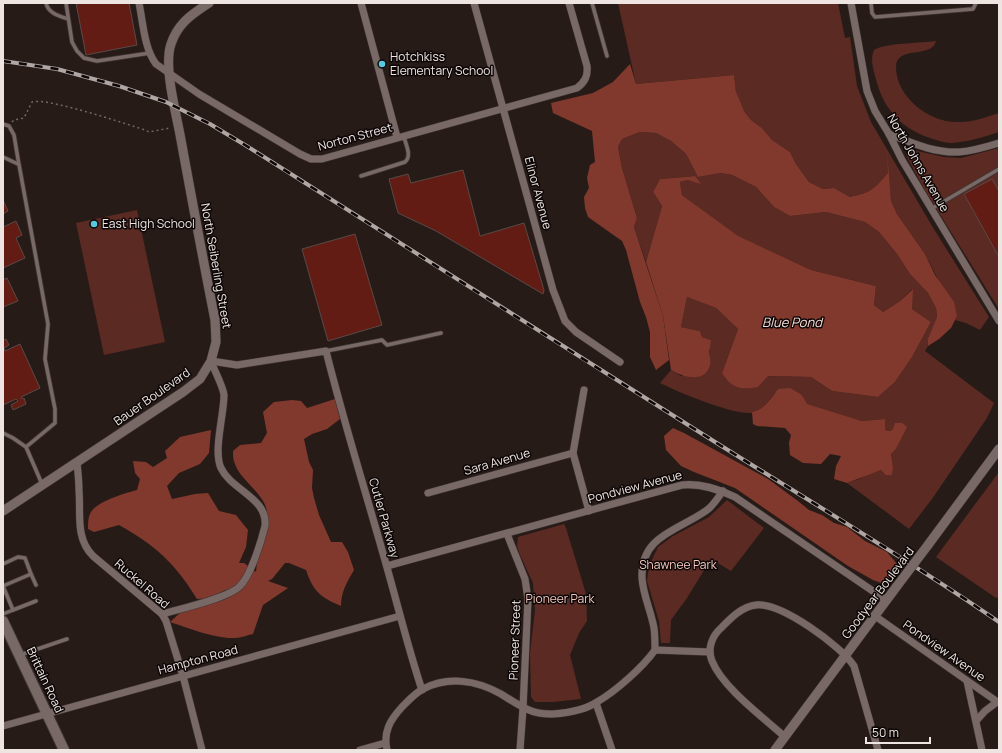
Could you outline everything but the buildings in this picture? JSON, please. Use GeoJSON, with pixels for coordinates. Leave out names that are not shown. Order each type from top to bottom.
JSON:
{"type":"FeatureCollection","features":[{"type":"Feature","properties":{"kind":"main road","name":"Brittain Road"},"geometry":{"type":"LineString","coordinates":[[3,621],[5,632],[19,656],[64,750]]}},
{"type":"Feature","properties":{"kind":"street","name":"Norton Street"},"geometry":{"type":"LineString","coordinates":[[139,3],[150,53],[156,64],[199,94],[311,159],[322,159],[400,136],[577,88],[583,83],[588,73],[586,59],[569,3]]}},
{"type":"Feature","properties":{"kind":"street","name":"North Seiberling Street"},"geometry":{"type":"LineString","coordinates":[[209,3],[190,16],[180,26],[171,45],[168,56],[169,73],[215,320],[216,342],[211,361]]}},
{"type":"Feature","properties":{"kind":"street"},"geometry":{"type":"LineString","coordinates":[[361,3],[400,136]]}},
{"type":"Feature","properties":{"kind":"street","name":"Elinor Avenue"},"geometry":{"type":"LineString","coordinates":[[474,3],[540,246],[562,315],[570,327],[576,332],[620,362]]}},
{"type":"Feature","properties":{"kind":"street","name":"North Johns Avenue"},"geometry":{"type":"LineString","coordinates":[[851,3],[867,91],[874,111],[999,321]]}},
{"type":"Feature","properties":{"kind":"street"},"geometry":{"type":"LineString","coordinates":[[889,134],[922,147],[945,152],[972,150],[999,143]]}},
{"type":"Feature","properties":{"kind":"street"},"geometry":{"type":"LineString","coordinates":[[211,361],[237,365],[326,351]]}},
{"type":"Feature","properties":{"kind":"street","name":"Cutler Parkway"},"geometry":{"type":"LineString","coordinates":[[326,351],[422,690]]}},
{"type":"Feature","properties":{"kind":"street"},"geometry":{"type":"LineString","coordinates":[[162,614],[213,599],[240,586],[248,573],[265,526],[266,519],[260,507],[226,476],[219,464],[218,450],[224,393],[211,361]]}},
{"type":"Feature","properties":{"kind":"street","name":"Bauer Boulevard"},"geometry":{"type":"LineString","coordinates":[[3,511],[77,463],[200,379],[211,361]]}},
{"type":"Feature","properties":{"kind":"street"},"geometry":{"type":"LineString","coordinates":[[584,390],[572,453],[589,511]]}},
{"type":"Feature","properties":{"kind":"street","name":"Goodyear Boulevard"},"geometry":{"type":"LineString","coordinates":[[775,750],[999,449]]}},
{"type":"Feature","properties":{"kind":"street","name":"Sara Avenue"},"geometry":{"type":"LineString","coordinates":[[428,493],[572,453]]}},
{"type":"Feature","properties":{"kind":"street","name":"Ruckel Road"},"geometry":{"type":"LineString","coordinates":[[77,463],[80,525],[84,545],[93,556],[162,614],[166,620],[183,676],[202,750]]}},
{"type":"Feature","properties":{"kind":"street","name":"Pondview Avenue"},"geometry":{"type":"LineString","coordinates":[[387,566],[682,485],[693,484],[723,491],[735,497],[886,600]]}},
{"type":"Feature","properties":{"kind":"street"},"geometry":{"type":"LineString","coordinates":[[360,750],[386,746],[385,733],[392,719],[400,709],[422,690],[448,681],[468,682],[483,686],[499,693],[524,708],[536,712],[553,714],[581,709],[596,703],[632,674],[650,657],[655,650],[654,627],[642,580],[643,566],[650,548],[660,537],[707,510],[723,491]]}},
{"type":"Feature","properties":{"kind":"street","name":"Pioneer Street"},"geometry":{"type":"LineString","coordinates":[[507,534],[525,579],[528,599],[524,708],[520,750]]}},
{"type":"Feature","properties":{"kind":"street"},"geometry":{"type":"LineString","coordinates":[[785,737],[745,701],[719,674],[710,652],[712,640],[718,631],[732,617],[744,609],[756,605],[771,606],[787,613],[846,655],[855,669],[878,750]]}},
{"type":"Feature","properties":{"kind":"street","name":"Hampton Road"},"geometry":{"type":"LineString","coordinates":[[3,726],[400,616]]}},
{"type":"Feature","properties":{"kind":"street","name":"Pondview Avenue"},"geometry":{"type":"LineString","coordinates":[[875,616],[998,703]]}},
{"type":"Feature","properties":{"kind":"street"},"geometry":{"type":"LineString","coordinates":[[655,650],[710,652]]}},
{"type":"Feature","properties":{"kind":"street"},"geometry":{"type":"LineString","coordinates":[[967,681],[982,750]]}},
{"type":"Feature","properties":{"kind":"street"},"geometry":{"type":"LineString","coordinates":[[596,703],[612,750]]}},
{"type":"Feature","properties":{"kind":"street"},"geometry":{"type":"LineString","coordinates":[[976,721],[985,711],[998,703]]}},
{"type":"Feature","properties":{"kind":"lane"},"geometry":{"type":"LineString","coordinates":[[46,3],[47,7],[56,15],[68,19]]}},
{"type":"Feature","properties":{"kind":"lane"},"geometry":{"type":"LineString","coordinates":[[66,3],[72,42],[77,51],[84,58],[97,61],[150,53]]}},
{"type":"Feature","properties":{"kind":"lane"},"geometry":{"type":"LineString","coordinates":[[592,3],[607,56]]}},
{"type":"Feature","properties":{"kind":"lane"},"geometry":{"type":"LineString","coordinates":[[871,3],[872,13],[876,17],[973,9],[976,3]]}},
{"type":"Feature","properties":{"kind":"lane"},"geometry":{"type":"LineString","coordinates":[[3,124],[9,126],[14,135],[48,324],[45,359],[55,409],[56,423],[26,447]]}},
{"type":"Feature","properties":{"kind":"lane"},"geometry":{"type":"LineString","coordinates":[[361,176],[408,160],[409,155],[400,136]]}},
{"type":"Feature","properties":{"kind":"lane"},"geometry":{"type":"LineString","coordinates":[[3,157],[18,164]]}},
{"type":"Feature","properties":{"kind":"lane"},"geometry":{"type":"LineString","coordinates":[[931,208],[999,169]]}},
{"type":"Feature","properties":{"kind":"lane"},"geometry":{"type":"LineString","coordinates":[[326,351],[382,340],[387,345],[441,333]]}},
{"type":"Feature","properties":{"kind":"lane"},"geometry":{"type":"LineString","coordinates":[[3,433],[26,447],[42,485]]}},
{"type":"Feature","properties":{"kind":"lane"},"geometry":{"type":"LineString","coordinates":[[3,564],[18,557],[25,558],[36,585]]}},
{"type":"Feature","properties":{"kind":"lane"},"geometry":{"type":"LineString","coordinates":[[13,610],[3,586],[31,574]]}},
{"type":"Feature","properties":{"kind":"lane"},"geometry":{"type":"LineString","coordinates":[[3,614],[36,600]]}},
{"type":"Feature","properties":{"kind":"lane"},"geometry":{"type":"LineString","coordinates":[[19,656],[67,639]]}},
{"type":"Feature","properties":{"kind":"path"},"geometry":{"type":"LineString","coordinates":[[19,119],[26,117],[32,102],[37,101],[89,112],[149,132],[164,130]]}},
{"type":"Feature","properties":{"kind":"green space"},"geometry":{"type":"Polygon","coordinates":[[[618,3],[838,3],[845,38],[850,37],[857,86],[871,122],[932,226],[989,317],[980,330],[966,323],[955,320],[957,316],[925,254],[897,214],[891,201],[888,173],[880,183],[872,189],[850,197],[834,188],[823,189],[809,182],[796,164],[790,152],[772,140],[762,128],[751,120],[744,111],[738,101],[734,75],[636,84],[618,3]]]}},
{"type":"Feature","properties":{"kind":"green space"},"geometry":{"type":"Polygon","coordinates":[[[936,41],[928,50],[902,56],[898,60],[896,67],[902,89],[917,107],[938,119],[960,122],[980,119],[999,113],[999,132],[969,140],[951,143],[946,142],[930,138],[911,130],[896,118],[890,110],[880,93],[877,83],[872,62],[874,50],[886,46],[936,41]]]}},
{"type":"Feature","properties":{"kind":"green space"},"geometry":{"type":"Polygon","coordinates":[[[640,132],[656,133],[671,141],[686,154],[698,177],[721,173],[732,175],[756,187],[774,207],[790,216],[826,212],[865,222],[879,232],[897,254],[910,274],[928,293],[936,308],[937,317],[925,351],[994,403],[987,418],[932,499],[909,529],[847,483],[870,473],[893,467],[891,454],[896,449],[906,427],[893,429],[890,431],[885,430],[885,419],[862,421],[806,404],[802,395],[778,389],[768,402],[756,412],[737,412],[708,403],[660,383],[671,370],[681,376],[711,363],[709,354],[711,340],[702,337],[700,331],[681,327],[687,297],[716,308],[738,329],[722,373],[758,387],[767,376],[811,377],[832,391],[878,397],[895,382],[912,357],[931,322],[912,309],[912,289],[900,301],[883,312],[874,305],[876,286],[811,270],[737,236],[682,195],[680,182],[688,180],[694,176],[660,179],[653,192],[662,206],[646,262],[634,227],[637,218],[622,168],[618,147],[622,139],[640,132]]]}},
{"type":"Feature","properties":{"kind":"green space"},"geometry":{"type":"Polygon","coordinates":[[[999,148],[999,309],[926,192],[906,154],[908,151],[913,150],[944,157],[961,158],[999,148]]]}},
{"type":"Feature","properties":{"kind":"green space"},"geometry":{"type":"Polygon","coordinates":[[[137,210],[165,342],[104,355],[76,223],[137,210]]]}},
{"type":"Feature","properties":{"kind":"green space"},"geometry":{"type":"Polygon","coordinates":[[[999,472],[999,597],[996,598],[936,557],[999,472]]]}},
{"type":"Feature","properties":{"kind":"green space","name":"Shawnee Park"},"geometry":{"type":"Polygon","coordinates":[[[727,500],[764,528],[731,571],[711,559],[687,598],[671,620],[670,643],[661,643],[659,621],[647,581],[649,566],[658,547],[673,536],[709,517],[727,500]]]}},
{"type":"Feature","properties":{"kind":"green space","name":"Pioneer Park"},"geometry":{"type":"Polygon","coordinates":[[[564,524],[586,594],[587,621],[579,633],[570,655],[581,699],[535,702],[531,697],[530,653],[535,610],[533,583],[517,546],[518,537],[564,524]]]}},
{"type":"Feature","properties":{"kind":"shaded area"},"geometry":{"type":"Polygon","coordinates":[[[630,64],[636,84],[734,75],[736,92],[744,111],[751,120],[762,128],[772,140],[790,152],[796,164],[809,182],[823,189],[834,188],[850,197],[872,189],[888,173],[887,151],[891,201],[897,214],[925,254],[935,275],[954,302],[957,316],[951,328],[939,339],[928,346],[928,339],[937,317],[936,308],[928,293],[910,274],[897,254],[879,232],[865,222],[826,212],[790,216],[774,207],[756,187],[732,175],[721,173],[698,177],[686,154],[671,141],[656,133],[640,132],[622,139],[618,147],[622,168],[637,218],[634,227],[663,316],[669,360],[656,370],[650,357],[650,332],[626,250],[622,241],[588,217],[585,208],[584,197],[589,188],[587,178],[590,165],[595,162],[592,131],[553,113],[551,103],[593,93],[613,82],[630,64]]]}},
{"type":"Feature","properties":{"kind":"shaded area"},"geometry":{"type":"Polygon","coordinates":[[[790,388],[802,395],[807,404],[862,421],[885,419],[885,430],[890,431],[893,429],[895,423],[902,423],[907,427],[896,449],[891,454],[893,467],[892,475],[886,475],[881,470],[847,483],[834,479],[836,466],[841,456],[830,454],[821,464],[803,463],[790,455],[789,443],[791,435],[785,428],[757,426],[753,424],[752,412],[763,407],[778,389],[790,388]]]}},
{"type":"Feature","properties":{"kind":"shaded area"},"geometry":{"type":"Polygon","coordinates":[[[335,399],[340,419],[327,429],[312,434],[304,439],[309,462],[313,470],[312,488],[319,515],[331,542],[342,542],[348,552],[354,570],[343,592],[341,606],[328,600],[318,592],[311,583],[306,570],[289,563],[285,563],[272,579],[268,581],[288,588],[263,605],[253,634],[237,638],[227,638],[202,633],[170,622],[181,612],[217,602],[228,597],[225,590],[212,597],[197,599],[181,575],[172,565],[154,548],[132,532],[119,525],[94,532],[88,529],[88,519],[90,514],[97,506],[126,493],[137,490],[140,479],[135,473],[133,461],[146,462],[153,467],[167,458],[165,451],[180,437],[211,430],[209,453],[200,464],[179,473],[167,486],[172,499],[208,493],[219,511],[236,515],[248,530],[246,547],[239,563],[244,563],[256,572],[266,535],[268,520],[267,512],[262,499],[238,470],[234,461],[233,451],[240,445],[261,443],[267,433],[263,412],[274,402],[292,400],[301,401],[307,408],[335,399]]]}},
{"type":"Feature","properties":{"kind":"shaded area"},"geometry":{"type":"Polygon","coordinates":[[[673,428],[768,479],[809,510],[822,515],[834,523],[847,527],[865,541],[887,552],[897,564],[894,572],[884,584],[873,580],[848,566],[735,488],[681,466],[666,450],[664,436],[673,428]]]}},
{"type":"Feature","properties":{"kind":"water","name":"Blue Pond"},"geometry":{"type":"Polygon","coordinates":[[[695,176],[701,184],[688,180],[680,182],[682,195],[738,236],[811,270],[876,286],[874,305],[883,312],[900,301],[913,289],[912,309],[931,322],[912,357],[895,382],[878,397],[832,391],[811,377],[768,376],[758,387],[737,387],[729,382],[722,373],[738,329],[716,308],[687,297],[681,327],[700,331],[702,337],[711,340],[709,352],[711,363],[707,371],[699,377],[687,377],[671,370],[663,316],[646,262],[662,206],[653,192],[660,179],[695,176]]]}},
{"type":"Feature","properties":{"kind":"railway"},"geometry":{"type":"LineString","coordinates":[[3,61],[57,69],[119,86],[166,102],[210,124],[889,550],[999,622]]}},
{"type":"Feature","properties":{"kind":"place","name":"Hotchkiss Elementary School"},"geometry":{"type":"Point","coordinates":[382,64]}},
{"type":"Feature","properties":{"kind":"place","name":"East High School"},"geometry":{"type":"Point","coordinates":[94,224]}}]}
